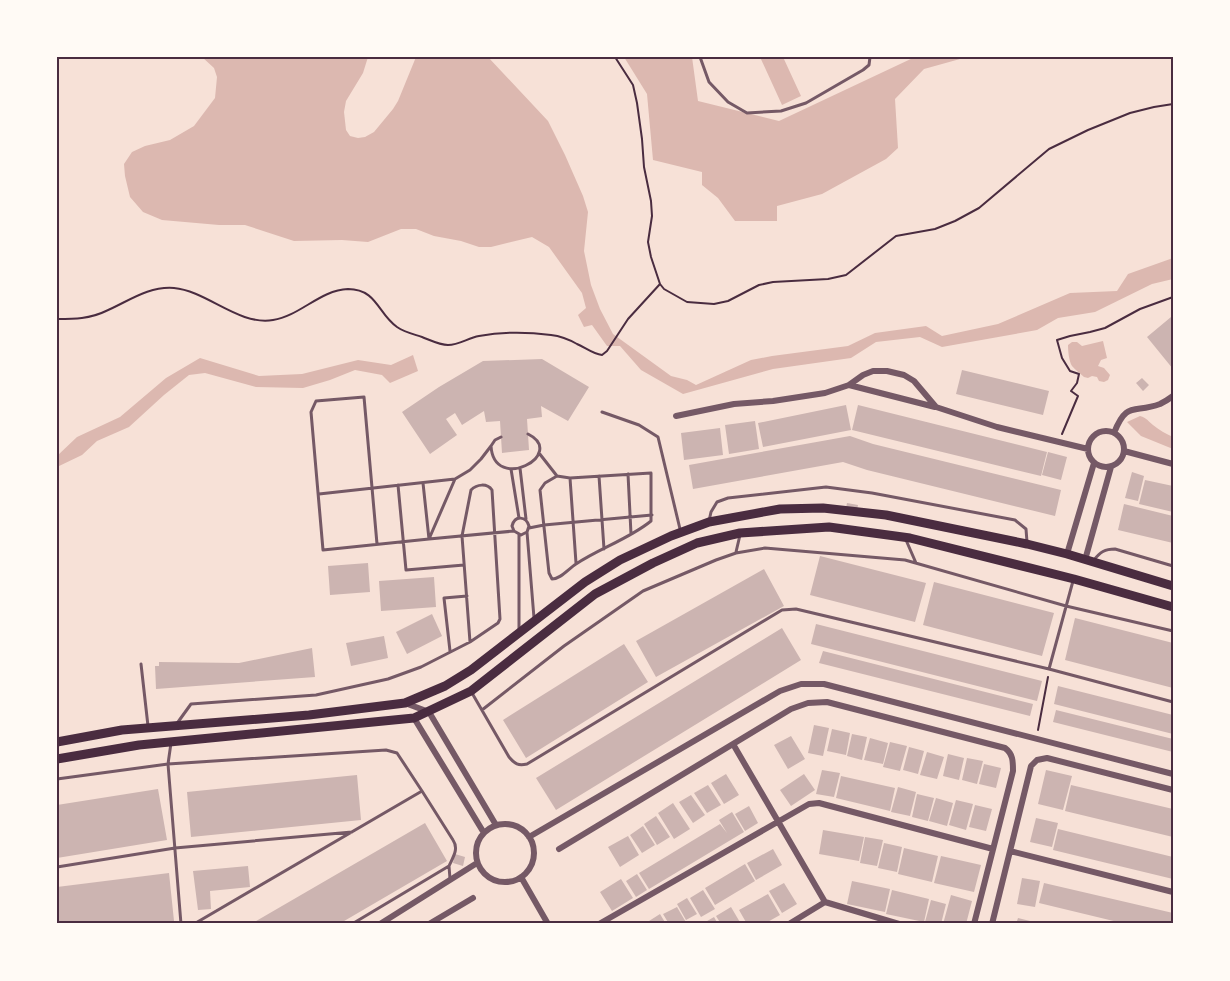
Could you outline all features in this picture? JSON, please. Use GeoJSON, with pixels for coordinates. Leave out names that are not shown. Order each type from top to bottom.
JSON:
{"type":"FeatureCollection","features":[{"type":"Feature","properties":{"kind":"main road"},"geometry":{"type":"LineString","coordinates":[[57,742],[122,730],[309,715],[405,703],[445,686],[471,670],[585,582],[620,560],[680,532],[709,522],[780,509],[823,508],[886,515],[1027,544],[1173,586]]}},
{"type":"Feature","properties":{"kind":"main road"},"geometry":{"type":"LineString","coordinates":[[57,759],[139,745],[414,718],[471,691],[595,594],[697,543],[740,533],[829,527],[904,537],[1074,579],[1173,607]]}},
{"type":"Feature","properties":{"kind":"street"},"geometry":{"type":"LineString","coordinates":[[676,416],[734,404],[825,393],[849,385],[862,375],[873,371],[904,375],[920,387],[936,407]]}},
{"type":"Feature","properties":{"kind":"street"},"geometry":{"type":"LineString","coordinates":[[849,385],[936,407],[997,427],[1088,449]]}},
{"type":"Feature","properties":{"kind":"street"},"geometry":{"type":"LineString","coordinates":[[1114,433],[1119,420],[1129,410],[1160,404],[1173,396]]}},
{"type":"Feature","properties":{"kind":"street"},"geometry":{"type":"LineString","coordinates":[[1107,431],[1114,433],[1124,445],[1119,462],[1111,466],[1102,467],[1094,463],[1089,457],[1088,449],[1093,436],[1107,431]]}},
{"type":"Feature","properties":{"kind":"street"},"geometry":{"type":"LineString","coordinates":[[1124,451],[1173,464]]}},
{"type":"Feature","properties":{"kind":"street"},"geometry":{"type":"LineString","coordinates":[[1067,554],[1094,463]]}},
{"type":"Feature","properties":{"kind":"street"},"geometry":{"type":"LineString","coordinates":[[1089,561],[1111,466]]}},
{"type":"Feature","properties":{"kind":"street"},"geometry":{"type":"LineString","coordinates":[[529,837],[780,692],[801,684],[824,684],[1173,774]]}},
{"type":"Feature","properties":{"kind":"street"},"geometry":{"type":"LineString","coordinates":[[559,849],[791,709],[808,702],[827,702],[1005,748],[1010,752],[1013,771],[974,924]]}},
{"type":"Feature","properties":{"kind":"street"},"geometry":{"type":"LineString","coordinates":[[405,703],[429,712],[496,825]]}},
{"type":"Feature","properties":{"kind":"street"},"geometry":{"type":"LineString","coordinates":[[414,718],[484,833]]}},
{"type":"Feature","properties":{"kind":"street"},"geometry":{"type":"LineString","coordinates":[[733,744],[825,902],[899,924]]}},
{"type":"Feature","properties":{"kind":"street"},"geometry":{"type":"LineString","coordinates":[[992,924],[1031,766],[1037,760],[1047,758],[1173,790]]}},
{"type":"Feature","properties":{"kind":"street"},"geometry":{"type":"LineString","coordinates":[[599,924],[809,804],[819,803],[993,849]]}},
{"type":"Feature","properties":{"kind":"street"},"geometry":{"type":"LineString","coordinates":[[505,824],[514,825],[523,830],[533,845],[534,854],[528,871],[513,881],[504,882],[488,877],[477,863],[476,855],[476,847],[484,833],[496,825],[505,824]]}},
{"type":"Feature","properties":{"kind":"street"},"geometry":{"type":"LineString","coordinates":[[1010,851],[1173,892]]}},
{"type":"Feature","properties":{"kind":"street"},"geometry":{"type":"LineString","coordinates":[[380,924],[477,863]]}},
{"type":"Feature","properties":{"kind":"street"},"geometry":{"type":"LineString","coordinates":[[521,877],[548,924]]}},
{"type":"Feature","properties":{"kind":"street"},"geometry":{"type":"LineString","coordinates":[[429,924],[473,898]]}},
{"type":"Feature","properties":{"kind":"street"},"geometry":{"type":"LineString","coordinates":[[789,924],[825,902]]}},
{"type":"Feature","properties":{"kind":"lane"},"geometry":{"type":"LineString","coordinates":[[700,57],[709,82],[728,102],[747,113],[781,111],[806,103],[863,70],[869,65],[870,57]]}},
{"type":"Feature","properties":{"kind":"lane"},"geometry":{"type":"LineString","coordinates":[[377,544],[364,397],[316,401],[311,412],[323,550],[514,531],[523,535],[528,530],[543,525],[652,515]]}},
{"type":"Feature","properties":{"kind":"lane"},"geometry":{"type":"LineString","coordinates":[[602,412],[639,425],[658,437],[680,532]]}},
{"type":"Feature","properties":{"kind":"lane"},"geometry":{"type":"LineString","coordinates":[[528,434],[539,443],[540,453],[557,476]]}},
{"type":"Feature","properties":{"kind":"lane"},"geometry":{"type":"LineString","coordinates":[[319,494],[455,479],[470,470],[482,459],[495,440],[501,437]]}},
{"type":"Feature","properties":{"kind":"lane"},"geometry":{"type":"LineString","coordinates":[[491,446],[494,457],[499,463],[511,469],[533,462],[540,453]]}},
{"type":"Feature","properties":{"kind":"lane"},"geometry":{"type":"LineString","coordinates":[[520,468],[526,519],[529,523],[534,621]]}},
{"type":"Feature","properties":{"kind":"lane"},"geometry":{"type":"LineString","coordinates":[[511,469],[519,518]]}},
{"type":"Feature","properties":{"kind":"lane"},"geometry":{"type":"LineString","coordinates":[[628,474],[631,534]]}},
{"type":"Feature","properties":{"kind":"lane"},"geometry":{"type":"LineString","coordinates":[[651,474],[652,515],[650,523],[576,564],[556,579],[552,579],[549,573],[540,490],[545,483],[557,476],[570,478],[651,474]]}},
{"type":"Feature","properties":{"kind":"lane"},"geometry":{"type":"LineString","coordinates":[[599,476],[604,549]]}},
{"type":"Feature","properties":{"kind":"lane"},"geometry":{"type":"LineString","coordinates":[[570,478],[576,564]]}},
{"type":"Feature","properties":{"kind":"lane"},"geometry":{"type":"LineString","coordinates":[[429,539],[455,479]]}},
{"type":"Feature","properties":{"kind":"lane"},"geometry":{"type":"LineString","coordinates":[[423,483],[429,539]]}},
{"type":"Feature","properties":{"kind":"lane"},"geometry":{"type":"LineString","coordinates":[[398,485],[406,570],[464,565]]}},
{"type":"Feature","properties":{"kind":"lane"},"geometry":{"type":"LineString","coordinates":[[176,725],[191,704],[316,695],[388,679],[421,667],[470,642],[498,623],[500,619],[492,490],[491,487],[484,485],[475,486],[471,490],[462,536],[470,642]]}},
{"type":"Feature","properties":{"kind":"lane"},"geometry":{"type":"LineString","coordinates":[[709,522],[711,512],[717,502],[728,498],[826,487],[1015,519],[1026,529],[1027,544]]}},
{"type":"Feature","properties":{"kind":"lane"},"geometry":{"type":"LineString","coordinates":[[514,531],[513,523],[519,518],[526,519]]}},
{"type":"Feature","properties":{"kind":"lane"},"geometry":{"type":"LineString","coordinates":[[736,553],[740,533]]}},
{"type":"Feature","properties":{"kind":"lane"},"geometry":{"type":"LineString","coordinates":[[519,534],[519,633]]}},
{"type":"Feature","properties":{"kind":"lane"},"geometry":{"type":"LineString","coordinates":[[904,537],[916,563]]}},
{"type":"Feature","properties":{"kind":"lane"},"geometry":{"type":"LineString","coordinates":[[482,710],[564,646],[643,591],[716,560],[736,553],[765,548],[916,563],[1066,606],[1173,632]]}},
{"type":"Feature","properties":{"kind":"lane"},"geometry":{"type":"LineString","coordinates":[[1089,561],[1107,549],[1115,549],[1173,566]]}},
{"type":"Feature","properties":{"kind":"lane"},"geometry":{"type":"LineString","coordinates":[[1049,669],[1074,579]]}},
{"type":"Feature","properties":{"kind":"lane"},"geometry":{"type":"LineString","coordinates":[[450,651],[444,598],[467,596]]}},
{"type":"Feature","properties":{"kind":"lane"},"geometry":{"type":"LineString","coordinates":[[471,691],[509,757],[519,766],[527,764],[782,610],[795,609],[1049,669],[1173,702]]}},
{"type":"Feature","properties":{"kind":"lane"},"geometry":{"type":"LineString","coordinates":[[141,664],[148,728]]}},
{"type":"Feature","properties":{"kind":"lane"},"geometry":{"type":"LineString","coordinates":[[171,742],[168,764],[181,924]]}},
{"type":"Feature","properties":{"kind":"lane"},"geometry":{"type":"LineString","coordinates":[[57,779],[168,764],[386,750],[397,753],[456,844],[449,866],[451,880]]}},
{"type":"Feature","properties":{"kind":"lane"},"geometry":{"type":"LineString","coordinates":[[194,924],[422,791]]}},
{"type":"Feature","properties":{"kind":"lane"},"geometry":{"type":"LineString","coordinates":[[57,867],[175,848],[352,832]]}},
{"type":"Feature","properties":{"kind":"lane"},"geometry":{"type":"LineString","coordinates":[[352,924],[449,866]]}},
{"type":"Feature","properties":{"kind":"path"},"geometry":{"type":"LineString","coordinates":[[615,57],[633,85],[637,103],[644,167],[651,201],[652,216],[648,242],[651,257],[660,284],[664,289],[687,302],[714,304],[728,301],[759,285],[828,279],[846,275],[896,236],[935,229],[979,208],[1049,149],[1130,113],[1173,104]]}},
{"type":"Feature","properties":{"kind":"path"},"geometry":{"type":"LineString","coordinates":[[57,319],[74,320],[90,317],[105,312],[139,294],[159,288],[176,288],[237,314],[255,320],[272,321],[300,310],[329,294],[348,289],[361,291],[374,298],[388,319],[397,327],[408,333],[446,345],[456,344],[477,336],[553,335],[602,355],[628,319],[660,284]]}},
{"type":"Feature","properties":{"kind":"path"},"geometry":{"type":"LineString","coordinates":[[1058,442],[1078,396],[1071,391],[1077,383],[1079,374],[1070,371],[1062,358],[1057,340],[1105,328],[1140,309],[1173,297]]}},
{"type":"Feature","properties":{"kind":"path"},"geometry":{"type":"LineString","coordinates":[[1036,739],[1049,669]]}},
{"type":"Feature","properties":{"kind":"shaded area"},"geometry":{"type":"Polygon","coordinates":[[[202,57],[368,57],[363,73],[346,101],[344,112],[346,130],[350,136],[358,138],[374,132],[393,109],[416,57],[488,57],[548,121],[565,155],[588,212],[584,251],[591,285],[613,334],[671,376],[696,385],[751,360],[848,346],[875,333],[926,326],[942,336],[998,324],[1070,293],[1117,291],[1128,274],[1173,258],[1173,279],[1152,284],[1095,312],[1058,318],[1037,330],[942,347],[920,337],[876,342],[851,358],[773,369],[683,394],[641,370],[620,346],[607,346],[592,325],[584,327],[578,315],[586,308],[582,293],[549,247],[532,237],[491,247],[479,247],[416,229],[401,229],[368,242],[294,241],[245,225],[162,220],[143,212],[130,197],[124,164],[132,152],[145,146],[170,140],[194,126],[215,98],[217,77],[214,68],[202,57]]]}},
{"type":"Feature","properties":{"kind":"shaded area"},"geometry":{"type":"Polygon","coordinates":[[[624,57],[692,57],[698,101],[779,121],[915,57],[989,57],[960,59],[924,69],[895,99],[898,148],[886,159],[822,194],[777,206],[777,221],[735,221],[718,198],[702,185],[702,172],[653,160],[647,94],[624,57]]]}},
{"type":"Feature","properties":{"kind":"shaded area"},"geometry":{"type":"Polygon","coordinates":[[[760,57],[783,57],[801,96],[782,105],[760,57]]]}},
{"type":"Feature","properties":{"kind":"shaded area"},"geometry":{"type":"Polygon","coordinates":[[[1103,341],[1107,358],[1101,360],[1098,366],[1104,368],[1110,375],[1104,382],[1099,381],[1097,377],[1084,377],[1075,369],[1070,361],[1068,347],[1072,342],[1077,342],[1082,346],[1103,341]]]}},
{"type":"Feature","properties":{"kind":"shaded area"},"geometry":{"type":"Polygon","coordinates":[[[413,355],[418,371],[390,383],[382,375],[355,370],[303,388],[256,387],[205,373],[189,375],[129,427],[97,441],[82,455],[57,467],[57,456],[77,437],[120,417],[166,378],[200,358],[259,376],[302,374],[358,360],[391,365],[413,355]]]}},
{"type":"Feature","properties":{"kind":"shaded area"},"geometry":{"type":"Polygon","coordinates":[[[1140,416],[1173,437],[1173,449],[1141,436],[1127,422],[1140,416]]]}},
{"type":"Feature","properties":{"kind":"building"},"geometry":{"type":"Polygon","coordinates":[[[1171,317],[1173,320],[1173,369],[1147,337],[1171,317]]]}},
{"type":"Feature","properties":{"kind":"building"},"geometry":{"type":"Polygon","coordinates":[[[542,359],[589,387],[568,421],[541,406],[542,417],[527,419],[529,450],[502,453],[500,421],[486,422],[484,411],[462,425],[455,413],[446,419],[457,435],[430,454],[402,412],[483,361],[542,359]]]}},
{"type":"Feature","properties":{"kind":"building"},"geometry":{"type":"Polygon","coordinates":[[[962,370],[1049,391],[1043,415],[956,394],[962,370]]]}},
{"type":"Feature","properties":{"kind":"building"},"geometry":{"type":"Polygon","coordinates":[[[1142,378],[1149,385],[1143,391],[1136,383],[1142,378]]]}},
{"type":"Feature","properties":{"kind":"building"},"geometry":{"type":"Polygon","coordinates":[[[846,405],[851,430],[763,447],[758,423],[846,405]]]}},
{"type":"Feature","properties":{"kind":"building"},"geometry":{"type":"Polygon","coordinates":[[[858,405],[1047,452],[1041,476],[852,430],[858,405]]]}},
{"type":"Feature","properties":{"kind":"building"},"geometry":{"type":"Polygon","coordinates":[[[755,421],[759,449],[729,454],[725,425],[755,421]]]}},
{"type":"Feature","properties":{"kind":"building"},"geometry":{"type":"Polygon","coordinates":[[[720,428],[723,455],[684,460],[681,433],[720,428]]]}},
{"type":"Feature","properties":{"kind":"building"},"geometry":{"type":"Polygon","coordinates":[[[850,436],[873,444],[1061,490],[1055,516],[867,470],[843,462],[693,489],[689,465],[850,436]]]}},
{"type":"Feature","properties":{"kind":"building"},"geometry":{"type":"Polygon","coordinates":[[[1048,452],[1067,457],[1061,480],[1042,475],[1048,452]]]}},
{"type":"Feature","properties":{"kind":"building"},"geometry":{"type":"Polygon","coordinates":[[[1132,472],[1144,476],[1138,501],[1125,498],[1132,472]]]}},
{"type":"Feature","properties":{"kind":"building"},"geometry":{"type":"Polygon","coordinates":[[[1145,480],[1173,486],[1173,512],[1139,504],[1145,480]]]}},
{"type":"Feature","properties":{"kind":"building"},"geometry":{"type":"Polygon","coordinates":[[[847,503],[858,505],[857,510],[846,508],[847,503]]]}},
{"type":"Feature","properties":{"kind":"building"},"geometry":{"type":"Polygon","coordinates":[[[1124,504],[1173,516],[1173,543],[1118,530],[1124,504]]]}},
{"type":"Feature","properties":{"kind":"building"},"geometry":{"type":"Polygon","coordinates":[[[820,556],[926,583],[915,622],[810,595],[820,556]]]}},
{"type":"Feature","properties":{"kind":"building"},"geometry":{"type":"Polygon","coordinates":[[[368,563],[370,592],[330,595],[328,566],[368,563]]]}},
{"type":"Feature","properties":{"kind":"building"},"geometry":{"type":"Polygon","coordinates":[[[764,569],[784,606],[656,677],[636,641],[764,569]]]}},
{"type":"Feature","properties":{"kind":"building"},"geometry":{"type":"Polygon","coordinates":[[[434,577],[436,607],[381,611],[379,581],[434,577]]]}},
{"type":"Feature","properties":{"kind":"building"},"geometry":{"type":"Polygon","coordinates":[[[934,582],[1054,613],[1042,656],[923,625],[934,582]]]}},
{"type":"Feature","properties":{"kind":"building"},"geometry":{"type":"Polygon","coordinates":[[[432,614],[442,636],[407,654],[396,632],[432,614]]]}},
{"type":"Feature","properties":{"kind":"building"},"geometry":{"type":"Polygon","coordinates":[[[1075,618],[1173,643],[1173,688],[1065,660],[1075,618]]]}},
{"type":"Feature","properties":{"kind":"building"},"geometry":{"type":"Polygon","coordinates":[[[816,624],[1042,681],[1037,701],[811,644],[816,624]]]}},
{"type":"Feature","properties":{"kind":"building"},"geometry":{"type":"Polygon","coordinates":[[[782,628],[801,660],[556,810],[536,778],[782,628]]]}},
{"type":"Feature","properties":{"kind":"building"},"geometry":{"type":"Polygon","coordinates":[[[384,636],[388,658],[351,666],[346,643],[384,636]]]}},
{"type":"Feature","properties":{"kind":"building"},"geometry":{"type":"Polygon","coordinates":[[[624,644],[648,682],[526,758],[503,720],[624,644]]]}},
{"type":"Feature","properties":{"kind":"building"},"geometry":{"type":"Polygon","coordinates":[[[312,648],[315,677],[156,689],[155,666],[159,666],[159,662],[239,663],[312,648]]]}},
{"type":"Feature","properties":{"kind":"building"},"geometry":{"type":"Polygon","coordinates":[[[823,651],[1033,704],[1030,716],[819,663],[823,651]]]}},
{"type":"Feature","properties":{"kind":"building"},"geometry":{"type":"Polygon","coordinates":[[[1058,686],[1173,715],[1173,734],[1054,704],[1058,686]]]}},
{"type":"Feature","properties":{"kind":"building"},"geometry":{"type":"Polygon","coordinates":[[[1056,710],[1173,739],[1173,752],[1053,722],[1056,710]]]}},
{"type":"Feature","properties":{"kind":"building"},"geometry":{"type":"Polygon","coordinates":[[[814,725],[829,728],[823,756],[808,753],[814,725]]]}},
{"type":"Feature","properties":{"kind":"building"},"geometry":{"type":"Polygon","coordinates":[[[832,729],[850,733],[846,755],[827,751],[832,729]]]}},
{"type":"Feature","properties":{"kind":"building"},"geometry":{"type":"Polygon","coordinates":[[[852,734],[867,737],[862,760],[847,756],[852,734]]]}},
{"type":"Feature","properties":{"kind":"building"},"geometry":{"type":"Polygon","coordinates":[[[791,736],[805,759],[788,769],[774,745],[791,736]]]}},
{"type":"Feature","properties":{"kind":"building"},"geometry":{"type":"Polygon","coordinates":[[[870,738],[888,743],[883,764],[864,760],[870,738]]]}},
{"type":"Feature","properties":{"kind":"building"},"geometry":{"type":"Polygon","coordinates":[[[890,742],[907,746],[900,771],[883,767],[890,742]]]}},
{"type":"Feature","properties":{"kind":"building"},"geometry":{"type":"Polygon","coordinates":[[[909,747],[924,751],[918,774],[903,770],[909,747]]]}},
{"type":"Feature","properties":{"kind":"building"},"geometry":{"type":"Polygon","coordinates":[[[927,752],[944,757],[937,779],[920,775],[927,752]]]}},
{"type":"Feature","properties":{"kind":"building"},"geometry":{"type":"Polygon","coordinates":[[[948,754],[964,758],[959,780],[943,776],[948,754]]]}},
{"type":"Feature","properties":{"kind":"building"},"geometry":{"type":"Polygon","coordinates":[[[967,758],[983,761],[977,784],[962,780],[967,758]]]}},
{"type":"Feature","properties":{"kind":"building"},"geometry":{"type":"Polygon","coordinates":[[[984,764],[1001,768],[996,788],[979,784],[984,764]]]}},
{"type":"Feature","properties":{"kind":"building"},"geometry":{"type":"Polygon","coordinates":[[[822,770],[840,773],[834,797],[816,794],[822,770]]]}},
{"type":"Feature","properties":{"kind":"building"},"geometry":{"type":"Polygon","coordinates":[[[1046,770],[1072,776],[1063,810],[1038,804],[1046,770]]]}},
{"type":"Feature","properties":{"kind":"building"},"geometry":{"type":"Polygon","coordinates":[[[726,774],[739,795],[724,804],[711,783],[726,774]]]}},
{"type":"Feature","properties":{"kind":"building"},"geometry":{"type":"Polygon","coordinates":[[[804,774],[815,790],[791,806],[780,790],[804,774]]]}},
{"type":"Feature","properties":{"kind":"building"},"geometry":{"type":"Polygon","coordinates":[[[357,775],[361,820],[191,837],[187,792],[357,775]]]}},
{"type":"Feature","properties":{"kind":"building"},"geometry":{"type":"Polygon","coordinates":[[[841,776],[895,788],[890,811],[836,798],[841,776]]]}},
{"type":"Feature","properties":{"kind":"building"},"geometry":{"type":"Polygon","coordinates":[[[708,785],[721,805],[707,813],[694,793],[708,785]]]}},
{"type":"Feature","properties":{"kind":"building"},"geometry":{"type":"Polygon","coordinates":[[[1071,785],[1173,809],[1173,837],[1065,811],[1071,785]]]}},
{"type":"Feature","properties":{"kind":"building"},"geometry":{"type":"Polygon","coordinates":[[[898,787],[916,792],[910,816],[891,812],[898,787]]]}},
{"type":"Feature","properties":{"kind":"building"},"geometry":{"type":"Polygon","coordinates":[[[158,789],[167,840],[57,858],[57,805],[158,789]]]}},
{"type":"Feature","properties":{"kind":"building"},"geometry":{"type":"Polygon","coordinates":[[[917,794],[934,798],[928,821],[912,817],[917,794]]]}},
{"type":"Feature","properties":{"kind":"building"},"geometry":{"type":"Polygon","coordinates":[[[691,795],[705,815],[693,823],[679,802],[691,795]]]}},
{"type":"Feature","properties":{"kind":"building"},"geometry":{"type":"Polygon","coordinates":[[[936,798],[953,803],[947,826],[929,821],[936,798]]]}},
{"type":"Feature","properties":{"kind":"building"},"geometry":{"type":"Polygon","coordinates":[[[956,800],[973,804],[966,830],[949,825],[956,800]]]}},
{"type":"Feature","properties":{"kind":"building"},"geometry":{"type":"Polygon","coordinates":[[[673,803],[690,829],[674,839],[658,813],[673,803]]]}},
{"type":"Feature","properties":{"kind":"building"},"geometry":{"type":"Polygon","coordinates":[[[975,805],[992,809],[986,831],[969,827],[975,805]]]}},
{"type":"Feature","properties":{"kind":"building"},"geometry":{"type":"Polygon","coordinates":[[[749,806],[758,823],[745,831],[735,814],[749,806]]]}},
{"type":"Feature","properties":{"kind":"building"},"geometry":{"type":"Polygon","coordinates":[[[732,812],[744,832],[649,889],[639,873],[720,824],[727,833],[719,820],[732,812]]]}},
{"type":"Feature","properties":{"kind":"building"},"geometry":{"type":"Polygon","coordinates":[[[656,816],[670,837],[657,845],[644,824],[656,816]]]}},
{"type":"Feature","properties":{"kind":"building"},"geometry":{"type":"Polygon","coordinates":[[[1036,818],[1058,823],[1052,847],[1030,842],[1036,818]]]}},
{"type":"Feature","properties":{"kind":"building"},"geometry":{"type":"Polygon","coordinates":[[[425,823],[447,861],[339,924],[251,924],[425,823]]]}},
{"type":"Feature","properties":{"kind":"building"},"geometry":{"type":"Polygon","coordinates":[[[643,826],[655,845],[642,853],[630,835],[643,826]]]}},
{"type":"Feature","properties":{"kind":"building"},"geometry":{"type":"Polygon","coordinates":[[[1058,829],[1173,857],[1173,879],[1053,850],[1058,829]]]}},
{"type":"Feature","properties":{"kind":"building"},"geometry":{"type":"Polygon","coordinates":[[[823,830],[864,837],[859,861],[819,854],[823,830]]]}},
{"type":"Feature","properties":{"kind":"building"},"geometry":{"type":"Polygon","coordinates":[[[628,836],[639,855],[620,867],[608,847],[628,836]]]}},
{"type":"Feature","properties":{"kind":"building"},"geometry":{"type":"Polygon","coordinates":[[[865,837],[883,840],[877,866],[860,863],[865,837]]]}},
{"type":"Feature","properties":{"kind":"building"},"geometry":{"type":"Polygon","coordinates":[[[884,843],[902,847],[897,872],[878,868],[884,843]]]}},
{"type":"Feature","properties":{"kind":"building"},"geometry":{"type":"Polygon","coordinates":[[[904,848],[938,856],[932,882],[898,874],[904,848]]]}},
{"type":"Feature","properties":{"kind":"building"},"geometry":{"type":"Polygon","coordinates":[[[773,849],[782,865],[756,880],[747,863],[773,849]]]}},
{"type":"Feature","properties":{"kind":"building"},"geometry":{"type":"Polygon","coordinates":[[[455,854],[465,857],[463,866],[453,863],[455,854]]]}},
{"type":"Feature","properties":{"kind":"building"},"geometry":{"type":"Polygon","coordinates":[[[941,856],[981,865],[974,892],[934,883],[941,856]]]}},
{"type":"Feature","properties":{"kind":"building"},"geometry":{"type":"Polygon","coordinates":[[[745,864],[755,881],[715,905],[705,888],[745,864]]]}},
{"type":"Feature","properties":{"kind":"building"},"geometry":{"type":"Polygon","coordinates":[[[248,866],[250,887],[210,891],[211,909],[198,910],[193,871],[248,866]]]}},
{"type":"Feature","properties":{"kind":"building"},"geometry":{"type":"Polygon","coordinates":[[[169,873],[174,921],[152,924],[57,924],[57,887],[169,873]]]}},
{"type":"Feature","properties":{"kind":"building"},"geometry":{"type":"Polygon","coordinates":[[[637,874],[647,890],[636,897],[626,881],[637,874]]]}},
{"type":"Feature","properties":{"kind":"building"},"geometry":{"type":"Polygon","coordinates":[[[1022,878],[1040,881],[1035,907],[1017,904],[1022,878]]]}},
{"type":"Feature","properties":{"kind":"building"},"geometry":{"type":"Polygon","coordinates":[[[621,879],[633,898],[612,911],[600,892],[621,879]]]}},
{"type":"Feature","properties":{"kind":"building"},"geometry":{"type":"Polygon","coordinates":[[[852,881],[890,889],[885,912],[847,904],[852,881]]]}},
{"type":"Feature","properties":{"kind":"building"},"geometry":{"type":"Polygon","coordinates":[[[784,883],[797,904],[782,913],[769,891],[784,883]]]}},
{"type":"Feature","properties":{"kind":"building"},"geometry":{"type":"Polygon","coordinates":[[[1044,883],[1173,913],[1173,924],[1126,924],[1039,903],[1044,883]]]}},
{"type":"Feature","properties":{"kind":"building"},"geometry":{"type":"Polygon","coordinates":[[[703,890],[715,909],[701,917],[690,898],[703,890]]]}},
{"type":"Feature","properties":{"kind":"building"},"geometry":{"type":"Polygon","coordinates":[[[892,890],[929,899],[924,922],[886,914],[892,890]]]}},
{"type":"Feature","properties":{"kind":"building"},"geometry":{"type":"Polygon","coordinates":[[[768,894],[780,915],[764,924],[747,924],[739,910],[768,894]]]}},
{"type":"Feature","properties":{"kind":"building"},"geometry":{"type":"Polygon","coordinates":[[[951,895],[972,901],[966,924],[943,924],[951,895]]]}},
{"type":"Feature","properties":{"kind":"building"},"geometry":{"type":"Polygon","coordinates":[[[687,898],[697,914],[686,920],[677,904],[687,898]]]}},
{"type":"Feature","properties":{"kind":"building"},"geometry":{"type":"Polygon","coordinates":[[[931,900],[946,904],[941,924],[925,922],[931,900]]]}},
{"type":"Feature","properties":{"kind":"building"},"geometry":{"type":"Polygon","coordinates":[[[677,907],[687,924],[669,924],[663,914],[677,907]]]}},
{"type":"Feature","properties":{"kind":"building"},"geometry":{"type":"Polygon","coordinates":[[[731,907],[741,924],[721,924],[716,916],[731,907]]]}},
{"type":"Feature","properties":{"kind":"building"},"geometry":{"type":"Polygon","coordinates":[[[660,914],[666,924],[651,924],[649,921],[660,914]]]}},
{"type":"Feature","properties":{"kind":"building"},"geometry":{"type":"Polygon","coordinates":[[[714,917],[718,924],[702,924],[714,917]]]}},
{"type":"Feature","properties":{"kind":"building"},"geometry":{"type":"Polygon","coordinates":[[[1018,918],[1038,923],[1038,924],[1016,924],[1018,918]]]}}]}
